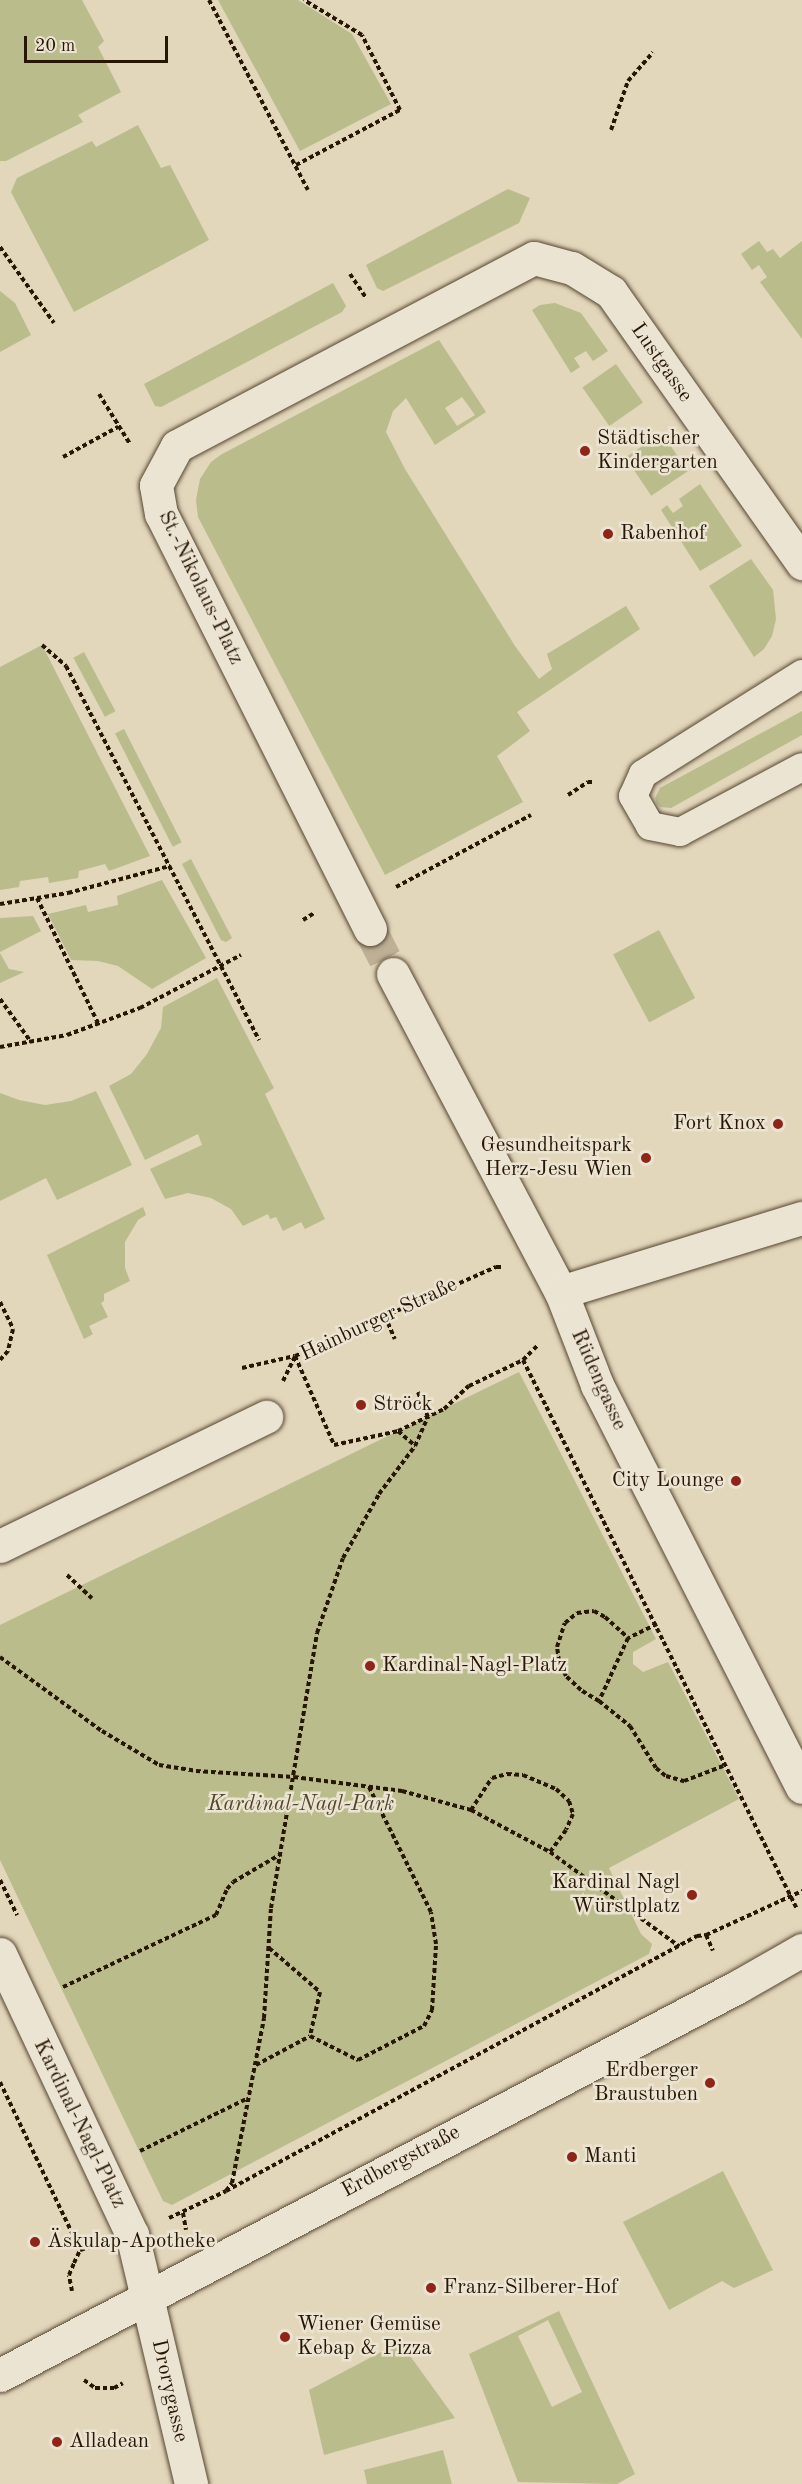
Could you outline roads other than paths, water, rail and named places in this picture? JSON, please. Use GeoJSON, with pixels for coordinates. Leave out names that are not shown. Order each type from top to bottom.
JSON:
{"type":"FeatureCollection","features":[{"type":"Feature","properties":{"kind":"street","name":"Lustgasse"},"geometry":{"type":"LineString","coordinates":[[534,258],[572,268],[611,292],[802,563]]}},
{"type":"Feature","properties":{"kind":"street","name":"St.-Nikolaus-Platz"},"geometry":{"type":"LineString","coordinates":[[364,918],[161,514],[156,485],[177,446],[534,258]]}},
{"type":"Feature","properties":{"kind":"street","name":"Rüdengasse"},"geometry":{"type":"LineString","coordinates":[[393,974],[561,1292],[597,1385],[802,1786]]}},
{"type":"Feature","properties":{"kind":"street"},"geometry":{"type":"LineString","coordinates":[[561,1292],[802,1218]]}},
{"type":"Feature","properties":{"kind":"street"},"geometry":{"type":"LineString","coordinates":[[0,1546],[266,1417]]}},
{"type":"Feature","properties":{"kind":"street","name":"Erdbergstraße"},"geometry":{"type":"LineString","coordinates":[[0,2375],[729,1991],[802,1950]]}},
{"type":"Feature","properties":{"kind":"street","name":"Kardinal-Nagl-Platz"},"geometry":{"type":"LineString","coordinates":[[0,1954],[11,2010],[132,2234],[147,2297]]}},
{"type":"Feature","properties":{"kind":"street","name":"Drorygasse"},"geometry":{"type":"LineString","coordinates":[[147,2297],[192,2484]]}},
{"type":"Feature","properties":{"kind":"lane"},"geometry":{"type":"LineString","coordinates":[[802,674],[644,774],[633,796],[650,826],[680,832],[802,767]]}},
{"type":"Feature","properties":{"kind":"tunnel"},"geometry":{"type":"LineString","coordinates":[[370,929],[393,974]]}},
{"type":"Feature","properties":{"kind":"place","name":"Städtischer Kindergarten"},"geometry":{"type":"Point","coordinates":[585,451]}},
{"type":"Feature","properties":{"kind":"place","name":"Rabenhof"},"geometry":{"type":"Point","coordinates":[608,534]}},
{"type":"Feature","properties":{"kind":"place","name":"Fort Knox"},"geometry":{"type":"Point","coordinates":[778,1124]}},
{"type":"Feature","properties":{"kind":"place","name":"Gesundheitspark Herz-Jesu Wien"},"geometry":{"type":"Point","coordinates":[646,1158]}},
{"type":"Feature","properties":{"kind":"place","name":"Ströck"},"geometry":{"type":"Point","coordinates":[361,1405]}},
{"type":"Feature","properties":{"kind":"place","name":"City Lounge"},"geometry":{"type":"Point","coordinates":[736,1481]}},
{"type":"Feature","properties":{"kind":"place","name":"Kardinal-Nagl-Platz"},"geometry":{"type":"Point","coordinates":[370,1666]}},
{"type":"Feature","properties":{"kind":"place","name":"Kardinal Nagl Würstlplatz"},"geometry":{"type":"Point","coordinates":[692,1895]}},
{"type":"Feature","properties":{"kind":"place","name":"Erdberger Braustuben"},"geometry":{"type":"Point","coordinates":[710,2083]}},
{"type":"Feature","properties":{"kind":"place","name":"Manti"},"geometry":{"type":"Point","coordinates":[572,2157]}},
{"type":"Feature","properties":{"kind":"place","name":"Äskulap-Apotheke"},"geometry":{"type":"Point","coordinates":[35,2242]}},
{"type":"Feature","properties":{"kind":"place","name":"Franz-Silberer-Hof"},"geometry":{"type":"Point","coordinates":[431,2288]}},
{"type":"Feature","properties":{"kind":"place","name":"Wiener Gemüse Kebap & Pizza"},"geometry":{"type":"Point","coordinates":[285,2337]}},
{"type":"Feature","properties":{"kind":"place","name":"Alladean"},"geometry":{"type":"Point","coordinates":[57,2442]}},
{"type":"Feature","properties":{"kind":"park label","name":"Kardinal-Nagl-Park"},"geometry":{"type":"Point","coordinates":[301,1805]}}]}
